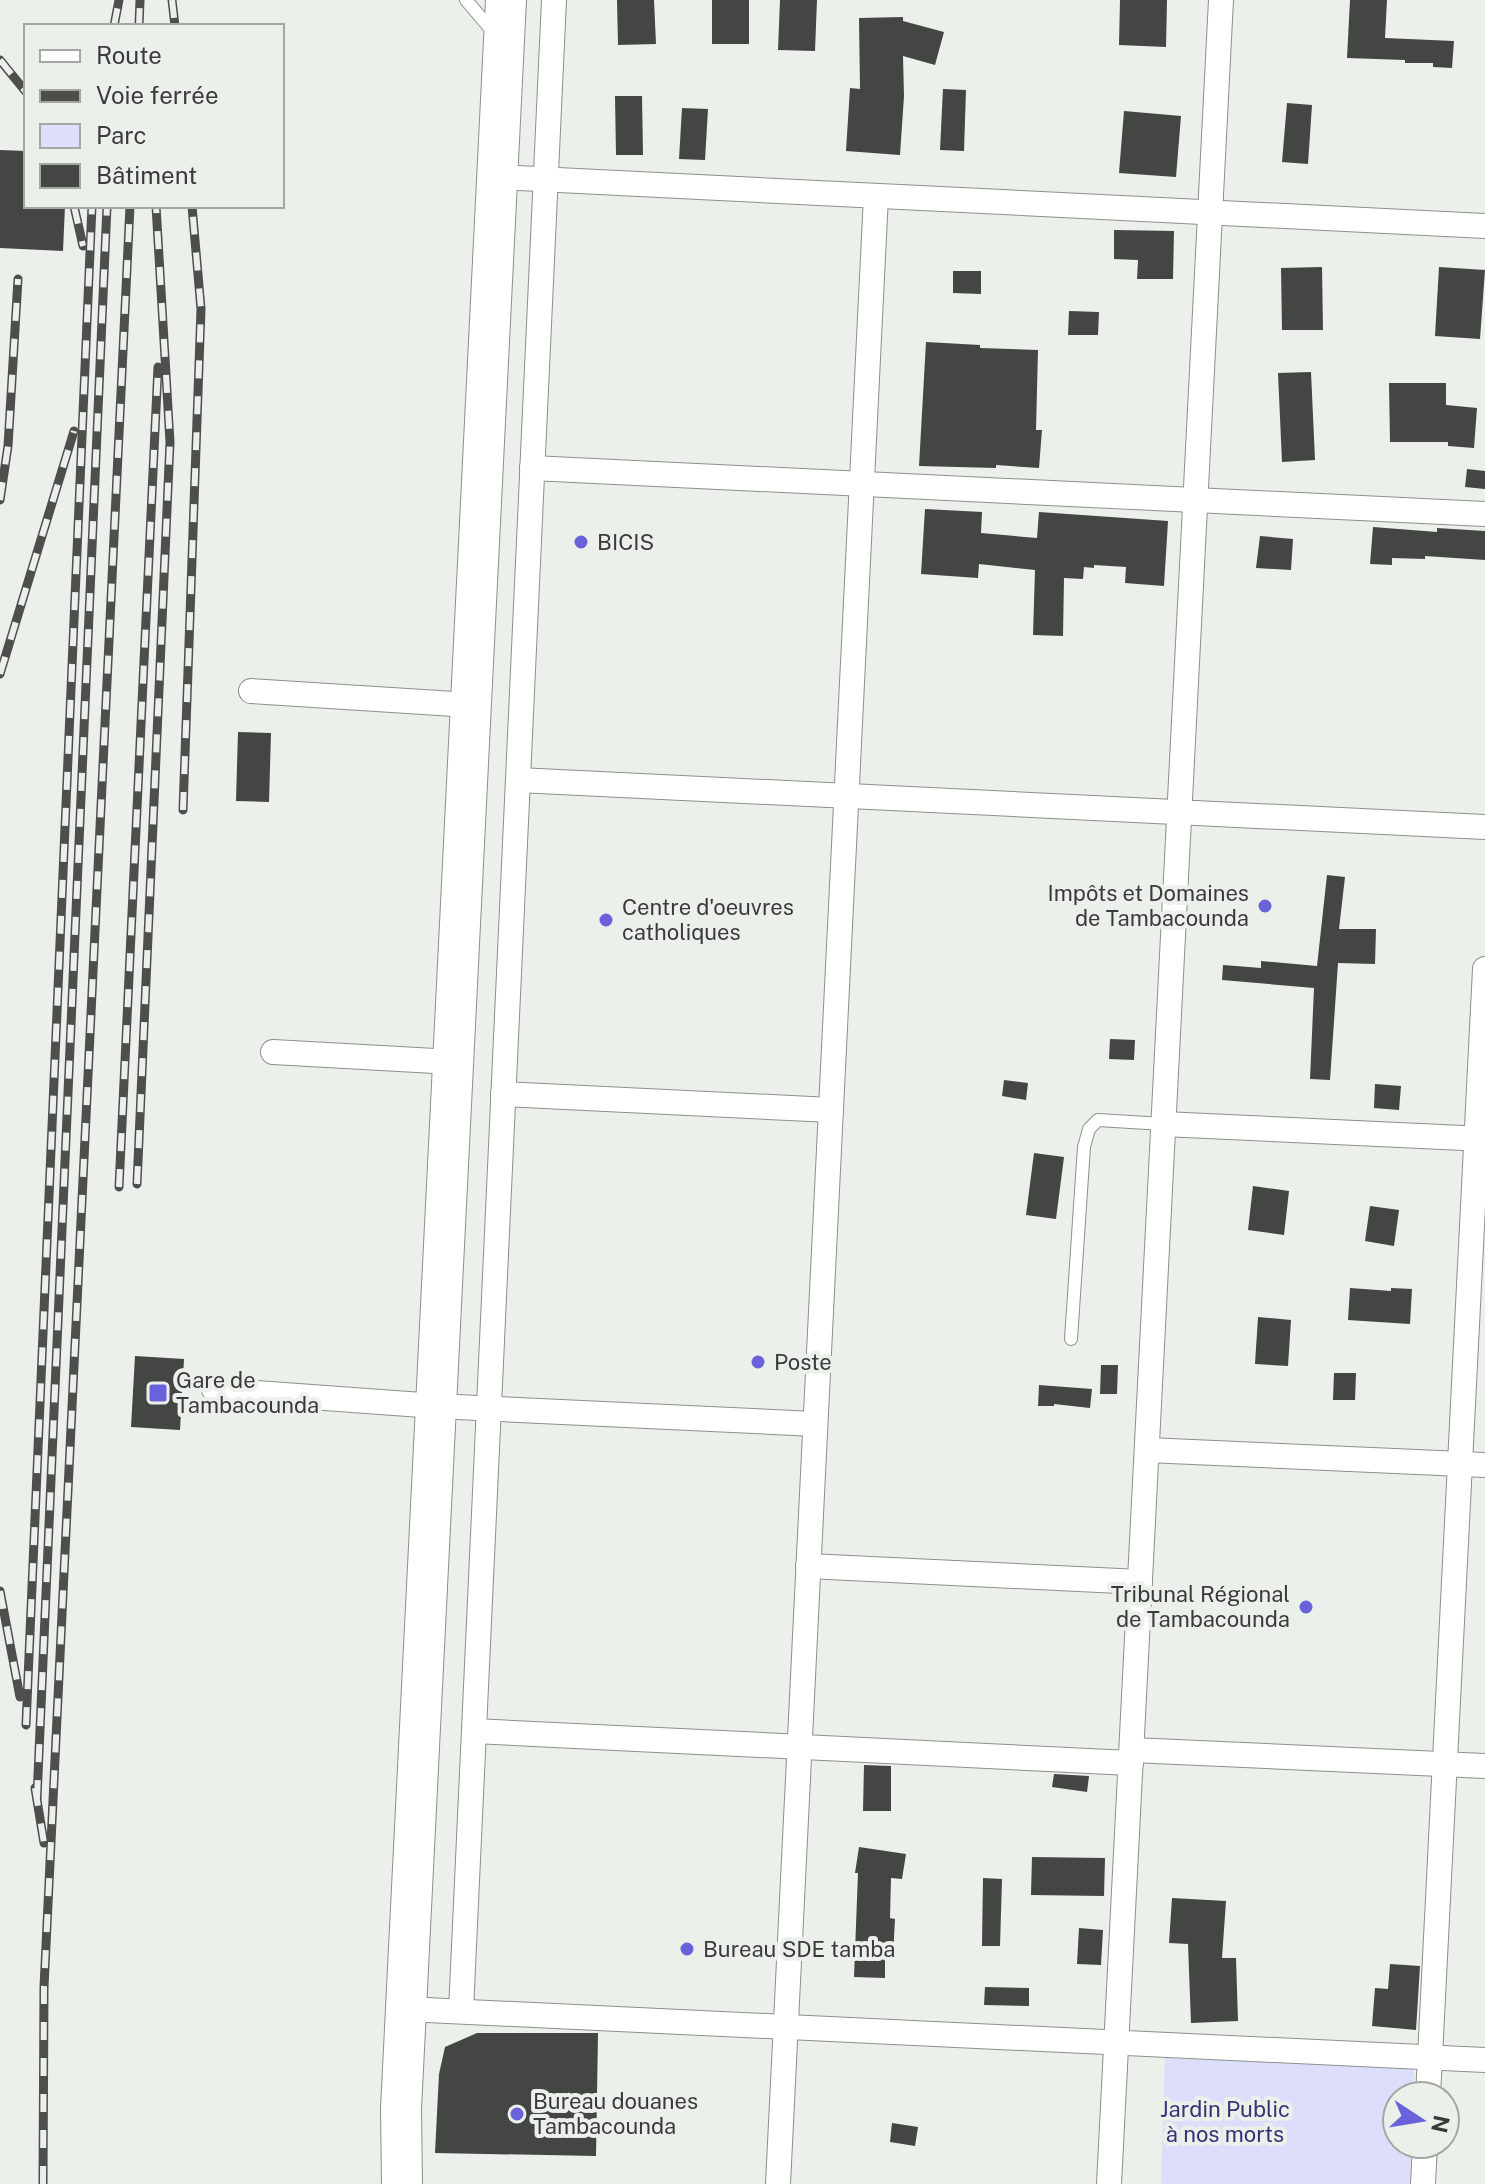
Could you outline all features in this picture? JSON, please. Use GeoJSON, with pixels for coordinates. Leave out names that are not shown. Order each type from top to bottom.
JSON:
{"type":"FeatureCollection","features":[{"type":"Feature","properties":{"kind":"highway"},"geometry":{"type":"LineString","coordinates":[[402,2184],[401,2109],[506,0]]}},
{"type":"Feature","properties":{"kind":"highway"},"geometry":{"type":"LineString","coordinates":[[386,2184],[401,2109]]}},
{"type":"Feature","properties":{"kind":"street"},"geometry":{"type":"LineString","coordinates":[[461,2011],[554,0]]}},
{"type":"Feature","properties":{"kind":"street"},"geometry":{"type":"LineString","coordinates":[[1109,2184],[1221,0]]}},
{"type":"Feature","properties":{"kind":"street"},"geometry":{"type":"LineString","coordinates":[[497,177],[1485,226]]}},
{"type":"Feature","properties":{"kind":"street"},"geometry":{"type":"LineString","coordinates":[[778,2184],[876,196]]}},
{"type":"Feature","properties":{"kind":"street"},"geometry":{"type":"LineString","coordinates":[[532,468],[1485,514]]}},
{"type":"Feature","properties":{"kind":"street"},"geometry":{"type":"LineString","coordinates":[[251,691],[470,705]]}},
{"type":"Feature","properties":{"kind":"street"},"geometry":{"type":"LineString","coordinates":[[518,780],[1485,827]]}},
{"type":"Feature","properties":{"kind":"street"},"geometry":{"type":"LineString","coordinates":[[1429,2080],[1460,1464],[1481,1138],[1485,969]]}},
{"type":"Feature","properties":{"kind":"street"},"geometry":{"type":"LineString","coordinates":[[273,1052],[453,1062]]}},
{"type":"Feature","properties":{"kind":"street"},"geometry":{"type":"LineString","coordinates":[[503,1094],[831,1110]]}},
{"type":"Feature","properties":{"kind":"street"},"geometry":{"type":"LineString","coordinates":[[1163,1124],[1481,1138]]}},
{"type":"Feature","properties":{"kind":"street"},"geometry":{"type":"LineString","coordinates":[[214,1390],[436,1406],[815,1424]]}},
{"type":"Feature","properties":{"kind":"street"},"geometry":{"type":"LineString","coordinates":[[1147,1450],[1485,1465]]}},
{"type":"Feature","properties":{"kind":"street"},"geometry":{"type":"LineString","coordinates":[[808,1566],[1140,1582]]}},
{"type":"Feature","properties":{"kind":"street"},"geometry":{"type":"LineString","coordinates":[[474,1731],[800,1747],[1485,1766]]}},
{"type":"Feature","properties":{"kind":"street"},"geometry":{"type":"LineString","coordinates":[[406,2009],[1485,2060]]}},
{"type":"Feature","properties":{"kind":"street"},"geometry":{"type":"LineString","coordinates":[[1423,2184],[1424,2160]]}},
{"type":"Feature","properties":{"kind":"lane"},"geometry":{"type":"LineString","coordinates":[[466,0],[503,45]]}},
{"type":"Feature","properties":{"kind":"lane"},"geometry":{"type":"LineString","coordinates":[[1071,1339],[1084,1147],[1089,1129],[1098,1120],[1163,1124]]}},
{"type":"Feature","properties":{"kind":"green space","name":"Jardin Public à nos morts"},"geometry":{"type":"Polygon","coordinates":[[[1165,2058],[1414,2067],[1414,2080],[1381,2080],[1381,2160],[1411,2160],[1410,2184],[1161,2184],[1165,2058]]]}},
{"type":"Feature","properties":{"kind":"building"},"geometry":{"type":"Polygon","coordinates":[[[617,0],[654,0],[656,44],[618,45],[617,0]]]}},
{"type":"Feature","properties":{"kind":"building"},"geometry":{"type":"Polygon","coordinates":[[[712,0],[749,0],[749,44],[712,44],[712,0]]]}},
{"type":"Feature","properties":{"kind":"building"},"geometry":{"type":"Polygon","coordinates":[[[780,0],[817,0],[815,51],[778,50],[780,0]]]}},
{"type":"Feature","properties":{"kind":"building"},"geometry":{"type":"Polygon","coordinates":[[[1120,0],[1167,0],[1166,47],[1119,45],[1120,0]]]}},
{"type":"Feature","properties":{"kind":"building"},"geometry":{"type":"Polygon","coordinates":[[[1350,0],[1387,0],[1385,38],[1454,41],[1452,68],[1433,67],[1433,63],[1405,63],[1405,60],[1347,58],[1350,0]]]}},
{"type":"Feature","properties":{"kind":"building"},"geometry":{"type":"Polygon","coordinates":[[[903,17],[903,21],[944,32],[935,65],[903,56],[900,155],[846,151],[850,88],[860,89],[859,18],[903,17]]]}},
{"type":"Feature","properties":{"kind":"building"},"geometry":{"type":"Polygon","coordinates":[[[943,89],[966,90],[964,151],[940,150],[943,89]]]}},
{"type":"Feature","properties":{"kind":"building"},"geometry":{"type":"Polygon","coordinates":[[[615,96],[642,96],[643,155],[616,155],[615,96]]]}},
{"type":"Feature","properties":{"kind":"building"},"geometry":{"type":"Polygon","coordinates":[[[1287,103],[1312,105],[1308,164],[1282,162],[1287,103]]]}},
{"type":"Feature","properties":{"kind":"building"},"geometry":{"type":"Polygon","coordinates":[[[682,108],[708,109],[705,160],[679,159],[682,108]]]}},
{"type":"Feature","properties":{"kind":"building"},"geometry":{"type":"Polygon","coordinates":[[[1124,111],[1181,116],[1176,177],[1119,173],[1124,111]]]}},
{"type":"Feature","properties":{"kind":"building"},"geometry":{"type":"Polygon","coordinates":[[[0,150],[24,151],[24,208],[65,208],[63,251],[0,248],[0,150]]]}},
{"type":"Feature","properties":{"kind":"building"},"geometry":{"type":"Polygon","coordinates":[[[1114,230],[1174,231],[1173,279],[1137,279],[1138,260],[1114,259],[1114,230]]]}},
{"type":"Feature","properties":{"kind":"building"},"geometry":{"type":"Polygon","coordinates":[[[1322,267],[1323,330],[1282,330],[1281,268],[1322,267]]]}},
{"type":"Feature","properties":{"kind":"building"},"geometry":{"type":"Polygon","coordinates":[[[1439,267],[1485,270],[1480,339],[1435,336],[1439,267]]]}},
{"type":"Feature","properties":{"kind":"building"},"geometry":{"type":"Polygon","coordinates":[[[953,271],[981,271],[981,294],[953,293],[953,271]]]}},
{"type":"Feature","properties":{"kind":"building"},"geometry":{"type":"Polygon","coordinates":[[[1069,311],[1099,312],[1098,335],[1068,335],[1069,311]]]}},
{"type":"Feature","properties":{"kind":"building"},"geometry":{"type":"Polygon","coordinates":[[[926,342],[1038,350],[1036,430],[1042,430],[1039,468],[919,466],[926,342]]]}},
{"type":"Feature","properties":{"kind":"building"},"geometry":{"type":"Polygon","coordinates":[[[1311,372],[1315,460],[1282,462],[1278,373],[1311,372]]]}},
{"type":"Feature","properties":{"kind":"building"},"geometry":{"type":"Polygon","coordinates":[[[1389,383],[1446,383],[1446,405],[1477,408],[1474,448],[1448,446],[1448,442],[1390,442],[1389,383]]]}},
{"type":"Feature","properties":{"kind":"building"},"geometry":{"type":"Polygon","coordinates":[[[1467,469],[1485,471],[1485,489],[1465,487],[1467,469]]]}},
{"type":"Feature","properties":{"kind":"building"},"geometry":{"type":"Polygon","coordinates":[[[925,509],[982,512],[981,533],[1037,538],[1039,512],[1168,521],[1164,586],[1125,583],[1126,567],[1084,567],[1083,579],[1064,578],[1063,636],[1033,635],[1035,570],[979,564],[978,578],[921,574],[925,509]]]}},
{"type":"Feature","properties":{"kind":"building"},"geometry":{"type":"Polygon","coordinates":[[[1373,527],[1437,532],[1437,528],[1485,531],[1485,560],[1425,556],[1425,559],[1392,558],[1392,565],[1370,564],[1373,527]]]}},
{"type":"Feature","properties":{"kind":"building"},"geometry":{"type":"Polygon","coordinates":[[[1260,536],[1293,539],[1291,570],[1256,568],[1260,536]]]}},
{"type":"Feature","properties":{"kind":"building"},"geometry":{"type":"Polygon","coordinates":[[[238,732],[271,733],[269,802],[236,801],[238,732]]]}},
{"type":"Feature","properties":{"kind":"building"},"geometry":{"type":"Polygon","coordinates":[[[1327,875],[1345,877],[1339,929],[1376,929],[1375,964],[1338,963],[1330,1080],[1310,1079],[1314,988],[1222,980],[1223,965],[1261,968],[1261,961],[1317,966],[1327,875]]]}},
{"type":"Feature","properties":{"kind":"building"},"geometry":{"type":"Polygon","coordinates":[[[1110,1039],[1135,1040],[1134,1060],[1109,1059],[1110,1039]]]}},
{"type":"Feature","properties":{"kind":"building"},"geometry":{"type":"Polygon","coordinates":[[[1004,1080],[1028,1083],[1026,1100],[1002,1096],[1004,1080]]]}},
{"type":"Feature","properties":{"kind":"building"},"geometry":{"type":"Polygon","coordinates":[[[1375,1084],[1401,1086],[1399,1110],[1374,1108],[1375,1084]]]}},
{"type":"Feature","properties":{"kind":"building"},"geometry":{"type":"Polygon","coordinates":[[[1034,1153],[1064,1157],[1056,1219],[1026,1215],[1034,1153]]]}},
{"type":"Feature","properties":{"kind":"building"},"geometry":{"type":"Polygon","coordinates":[[[1253,1186],[1289,1191],[1284,1235],[1248,1230],[1253,1186]]]}},
{"type":"Feature","properties":{"kind":"building"},"geometry":{"type":"Polygon","coordinates":[[[1370,1206],[1399,1210],[1394,1246],[1365,1241],[1370,1206]]]}},
{"type":"Feature","properties":{"kind":"building"},"geometry":{"type":"Polygon","coordinates":[[[1350,1288],[1412,1289],[1410,1324],[1348,1320],[1350,1288]]]}},
{"type":"Feature","properties":{"kind":"building"},"geometry":{"type":"Polygon","coordinates":[[[1258,1317],[1291,1320],[1288,1366],[1255,1364],[1258,1317]]]}},
{"type":"Feature","properties":{"kind":"building","name":"Gare de Tambacounda"},"geometry":{"type":"Polygon","coordinates":[[[135,1356],[184,1359],[180,1430],[131,1427],[135,1356]]]}},
{"type":"Feature","properties":{"kind":"building"},"geometry":{"type":"Polygon","coordinates":[[[1101,1365],[1118,1365],[1117,1394],[1100,1394],[1101,1365]]]}},
{"type":"Feature","properties":{"kind":"building"},"geometry":{"type":"Polygon","coordinates":[[[1334,1373],[1356,1373],[1355,1400],[1333,1400],[1334,1373]]]}},
{"type":"Feature","properties":{"kind":"building"},"geometry":{"type":"Polygon","coordinates":[[[1039,1385],[1092,1389],[1090,1408],[1054,1404],[1038,1406],[1039,1385]]]}},
{"type":"Feature","properties":{"kind":"building"},"geometry":{"type":"Polygon","coordinates":[[[864,1765],[891,1766],[891,1811],[863,1811],[864,1765]]]}},
{"type":"Feature","properties":{"kind":"building"},"geometry":{"type":"Polygon","coordinates":[[[1054,1774],[1089,1776],[1087,1792],[1052,1787],[1054,1774]]]}},
{"type":"Feature","properties":{"kind":"building"},"geometry":{"type":"Polygon","coordinates":[[[859,1847],[906,1854],[902,1879],[891,1878],[890,1918],[895,1919],[893,1956],[885,1955],[885,1978],[854,1977],[858,1873],[855,1873],[859,1847]]]}},
{"type":"Feature","properties":{"kind":"building"},"geometry":{"type":"Polygon","coordinates":[[[1032,1857],[1105,1858],[1104,1896],[1031,1895],[1032,1857]]]}},
{"type":"Feature","properties":{"kind":"building"},"geometry":{"type":"Polygon","coordinates":[[[983,1878],[1002,1879],[1000,1946],[982,1946],[983,1878]]]}},
{"type":"Feature","properties":{"kind":"building"},"geometry":{"type":"Polygon","coordinates":[[[1172,1898],[1226,1901],[1222,1958],[1236,1958],[1238,2021],[1191,2023],[1188,1944],[1169,1943],[1172,1898]]]}},
{"type":"Feature","properties":{"kind":"building"},"geometry":{"type":"Polygon","coordinates":[[[1079,1928],[1103,1930],[1101,1965],[1077,1964],[1079,1928]]]}},
{"type":"Feature","properties":{"kind":"building"},"geometry":{"type":"Polygon","coordinates":[[[1390,1964],[1420,1966],[1416,2030],[1372,2026],[1375,1988],[1388,1989],[1390,1964]]]}},
{"type":"Feature","properties":{"kind":"building"},"geometry":{"type":"Polygon","coordinates":[[[985,1987],[1029,1988],[1029,2006],[984,2005],[985,1987]]]}},
{"type":"Feature","properties":{"kind":"building","name":"Bureau douanes Tambacounda"},"geometry":{"type":"Polygon","coordinates":[[[477,2033],[598,2033],[596,2156],[435,2153],[439,2074],[445,2047],[477,2033]]]}},
{"type":"Feature","properties":{"kind":"building"},"geometry":{"type":"Polygon","coordinates":[[[892,2123],[918,2127],[915,2146],[890,2142],[892,2123]]]}},
{"type":"Feature","properties":{"kind":"railway"},"geometry":{"type":"LineString","coordinates":[[114,24],[119,0]]}},
{"type":"Feature","properties":{"kind":"railway"},"geometry":{"type":"LineString","coordinates":[[139,24],[140,0]]}},
{"type":"Feature","properties":{"kind":"railway"},"geometry":{"type":"LineString","coordinates":[[172,0],[175,24]]}},
{"type":"Feature","properties":{"kind":"railway"},"geometry":{"type":"LineString","coordinates":[[0,60],[24,90]]}},
{"type":"Feature","properties":{"kind":"railway"},"geometry":{"type":"LineString","coordinates":[[74,208],[83,246]]}},
{"type":"Feature","properties":{"kind":"railway"},"geometry":{"type":"LineString","coordinates":[[26,1725],[92,208]]}},
{"type":"Feature","properties":{"kind":"railway"},"geometry":{"type":"LineString","coordinates":[[37,1798],[107,208]]}},
{"type":"Feature","properties":{"kind":"railway"},"geometry":{"type":"LineString","coordinates":[[43,2184],[44,1987],[130,208]]}},
{"type":"Feature","properties":{"kind":"railway"},"geometry":{"type":"LineString","coordinates":[[137,1184],[170,442],[156,208]]}},
{"type":"Feature","properties":{"kind":"railway"},"geometry":{"type":"LineString","coordinates":[[183,810],[201,309],[192,208]]}},
{"type":"Feature","properties":{"kind":"railway"},"geometry":{"type":"LineString","coordinates":[[0,500],[8,446],[18,279]]}},
{"type":"Feature","properties":{"kind":"railway"},"geometry":{"type":"LineString","coordinates":[[119,1187],[158,367]]}},
{"type":"Feature","properties":{"kind":"railway"},"geometry":{"type":"LineString","coordinates":[[0,674],[74,431]]}},
{"type":"Feature","properties":{"kind":"railway"},"geometry":{"type":"LineString","coordinates":[[0,1591],[20,1697]]}},
{"type":"Feature","properties":{"kind":"railway"},"geometry":{"type":"LineString","coordinates":[[35,1788],[44,1843]]}},
{"type":"Feature","properties":{"kind":"place","name":"BICIS"},"geometry":{"type":"Point","coordinates":[581,542]}},
{"type":"Feature","properties":{"kind":"place","name":"Impôts et Domaines de Tambacounda"},"geometry":{"type":"Point","coordinates":[1265,906]}},
{"type":"Feature","properties":{"kind":"place","name":"Centre d'oeuvres catholiques"},"geometry":{"type":"Point","coordinates":[606,920]}},
{"type":"Feature","properties":{"kind":"place","name":"Poste"},"geometry":{"type":"Point","coordinates":[758,1362]}},
{"type":"Feature","properties":{"kind":"place","name":"Gare de Tambacounda"},"geometry":{"type":"Point","coordinates":[158,1393]}},
{"type":"Feature","properties":{"kind":"place","name":"Tribunal Régional de Tambacounda"},"geometry":{"type":"Point","coordinates":[1306,1607]}},
{"type":"Feature","properties":{"kind":"place","name":"Bureau SDE tamba"},"geometry":{"type":"Point","coordinates":[687,1949]}},
{"type":"Feature","properties":{"kind":"place","name":"Bureau douanes Tambacounda"},"geometry":{"type":"Point","coordinates":[517,2114]}}]}
